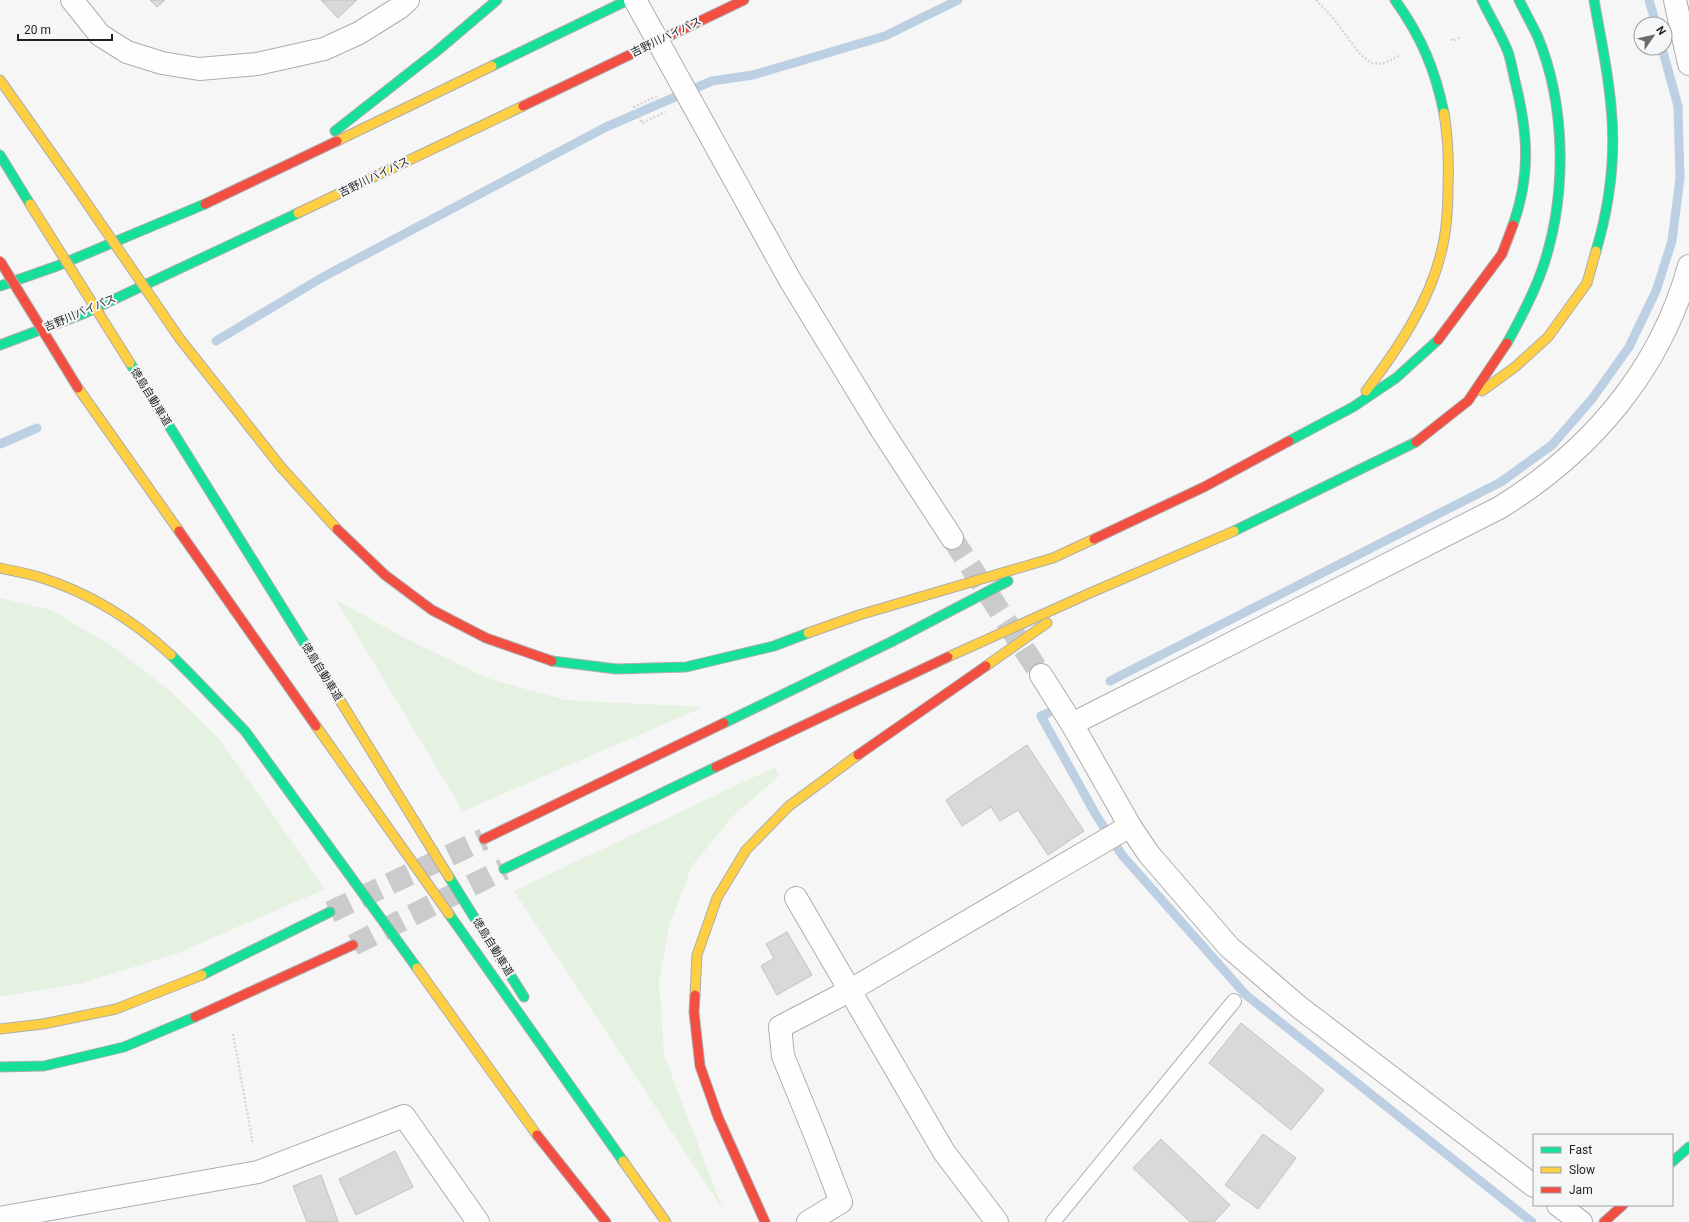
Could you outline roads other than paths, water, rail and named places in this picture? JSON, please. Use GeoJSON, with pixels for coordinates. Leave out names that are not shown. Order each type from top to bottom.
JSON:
{"type":"FeatureCollection","features":[{"type":"Feature","properties":{"kind":"main road"},"geometry":{"type":"LineString","coordinates":[[300,158],[437,51],[497,0]]}},
{"type":"Feature","properties":{"kind":"main road"},"geometry":{"type":"LineString","coordinates":[[0,286],[58,266],[212,201],[628,0]]}},
{"type":"Feature","properties":{"kind":"main road","name":"吉野川バイパス"},"geometry":{"type":"LineString","coordinates":[[0,345],[85,313],[229,246],[744,0]]}},
{"type":"Feature","properties":{"kind":"main road"},"geometry":{"type":"LineString","coordinates":[[1353,407],[1386,365],[1422,302],[1437,267],[1446,232],[1449,144],[1442,95],[1428,55],[1410,18],[1395,0]]}},
{"type":"Feature","properties":{"kind":"main road"},"geometry":{"type":"LineString","coordinates":[[484,839],[891,642],[1053,558],[1204,487],[1353,407],[1396,378],[1441,337],[1502,254],[1518,210],[1526,169],[1526,135],[1520,100],[1508,52],[1482,0]]}},
{"type":"Feature","properties":{"kind":"main road"},"geometry":{"type":"LineString","coordinates":[[1468,401],[1502,354],[1528,304],[1544,264],[1555,218],[1560,173],[1559,124],[1550,76],[1537,36],[1519,0]]}},
{"type":"Feature","properties":{"kind":"main road"},"geometry":{"type":"LineString","coordinates":[[504,869],[906,676],[1090,593],[1226,535],[1413,445],[1468,401],[1515,367],[1548,337],[1587,283],[1605,220],[1612,170],[1611,106],[1594,0]]}},
{"type":"Feature","properties":{"kind":"main road"},"geometry":{"type":"LineString","coordinates":[[0,80],[180,339],[281,467],[332,525],[385,575],[432,610],[486,638],[548,660],[616,669],[686,667],[774,646],[859,615],[1053,558]]}},
{"type":"Feature","properties":{"kind":"main road","name":"徳島自動車道"},"geometry":{"type":"LineString","coordinates":[[0,155],[530,1007]]}},
{"type":"Feature","properties":{"kind":"main road","name":"徳島自動車道"},"geometry":{"type":"LineString","coordinates":[[0,261],[78,388],[666,1222]]}},
{"type":"Feature","properties":{"kind":"main road"},"geometry":{"type":"LineString","coordinates":[[0,568],[25,572],[82,592],[138,627],[197,678],[245,731],[546,1147],[606,1222]]}},
{"type":"Feature","properties":{"kind":"main road"},"geometry":{"type":"LineString","coordinates":[[765,1222],[718,1117],[700,1066],[694,1012],[697,955],[717,898],[746,850],[789,806],[842,766],[1090,593]]}},
{"type":"Feature","properties":{"kind":"main road"},"geometry":{"type":"LineString","coordinates":[[0,1029],[43,1024],[116,1009],[194,979],[330,912]]}},
{"type":"Feature","properties":{"kind":"main road"},"geometry":{"type":"LineString","coordinates":[[0,1067],[44,1066],[124,1047],[226,1004],[353,945]]}},
{"type":"Feature","properties":{"kind":"main road","name":"徳島自動車道"},"geometry":{"type":"LineString","coordinates":[[559,1054],[644,1190]]}},
{"type":"Feature","properties":{"kind":"main road"},"geometry":{"type":"LineString","coordinates":[[1673,1161],[1689,1147]]}},
{"type":"Feature","properties":{"kind":"main road"},"geometry":{"type":"LineString","coordinates":[[1604,1222],[1622,1206]]}},
{"type":"Feature","properties":{"kind":"street"},"geometry":{"type":"LineString","coordinates":[[72,0],[100,35],[127,52],[162,63],[199,69],[256,64],[324,49],[359,33],[399,8],[408,0]]}},
{"type":"Feature","properties":{"kind":"street"},"geometry":{"type":"LineString","coordinates":[[635,0],[790,280],[881,429],[952,538]]}},
{"type":"Feature","properties":{"kind":"street"},"geometry":{"type":"LineString","coordinates":[[1675,0],[1689,64]]}},
{"type":"Feature","properties":{"kind":"street"},"geometry":{"type":"LineString","coordinates":[[1072,724],[1499,508],[1526,491],[1554,470],[1579,447],[1627,393],[1649,361],[1669,321],[1689,266]]}},
{"type":"Feature","properties":{"kind":"street"},"geometry":{"type":"LineString","coordinates":[[1041,675],[1072,724],[1123,829],[1148,853],[1229,947],[1299,1007],[1533,1185]]}},
{"type":"Feature","properties":{"kind":"street"},"geometry":{"type":"LineString","coordinates":[[808,1222],[841,1202],[783,1056],[780,1027],[849,991],[1123,829]]}},
{"type":"Feature","properties":{"kind":"street"},"geometry":{"type":"LineString","coordinates":[[796,898],[944,1152],[997,1222]]}},
{"type":"Feature","properties":{"kind":"street"},"geometry":{"type":"LineString","coordinates":[[0,1218],[258,1172],[404,1116],[478,1222]]}},
{"type":"Feature","properties":{"kind":"street"},"geometry":{"type":"LineString","coordinates":[[1559,1206],[1581,1222]]}},
{"type":"Feature","properties":{"kind":"lane"},"geometry":{"type":"LineString","coordinates":[[1053,1222],[1234,1001]]}},
{"type":"Feature","properties":{"kind":"waterway"},"geometry":{"type":"LineString","coordinates":[[216,341],[323,277],[606,127],[712,81],[753,75],[885,36],[958,0]]}},
{"type":"Feature","properties":{"kind":"waterway"},"geometry":{"type":"LineString","coordinates":[[1649,0],[1654,16]]}},
{"type":"Feature","properties":{"kind":"waterway"},"geometry":{"type":"LineString","coordinates":[[1110,681],[1501,482],[1552,445],[1592,399],[1629,347],[1656,291],[1672,241],[1680,178],[1678,106],[1664,56]]}},
{"type":"Feature","properties":{"kind":"waterway"},"geometry":{"type":"LineString","coordinates":[[0,444],[37,428]]}},
{"type":"Feature","properties":{"kind":"waterway"},"geometry":{"type":"LineString","coordinates":[[1048,713],[1041,716],[1096,815],[1122,855],[1246,995],[1532,1222]]}},
{"type":"Feature","properties":{"kind":"tunnel"},"geometry":{"type":"LineString","coordinates":[[952,538],[1041,675]]}},
{"type":"Feature","properties":{"kind":"tunnel"},"geometry":{"type":"LineString","coordinates":[[330,912],[484,839]]}},
{"type":"Feature","properties":{"kind":"tunnel"},"geometry":{"type":"LineString","coordinates":[[353,945],[504,869]]}}]}
